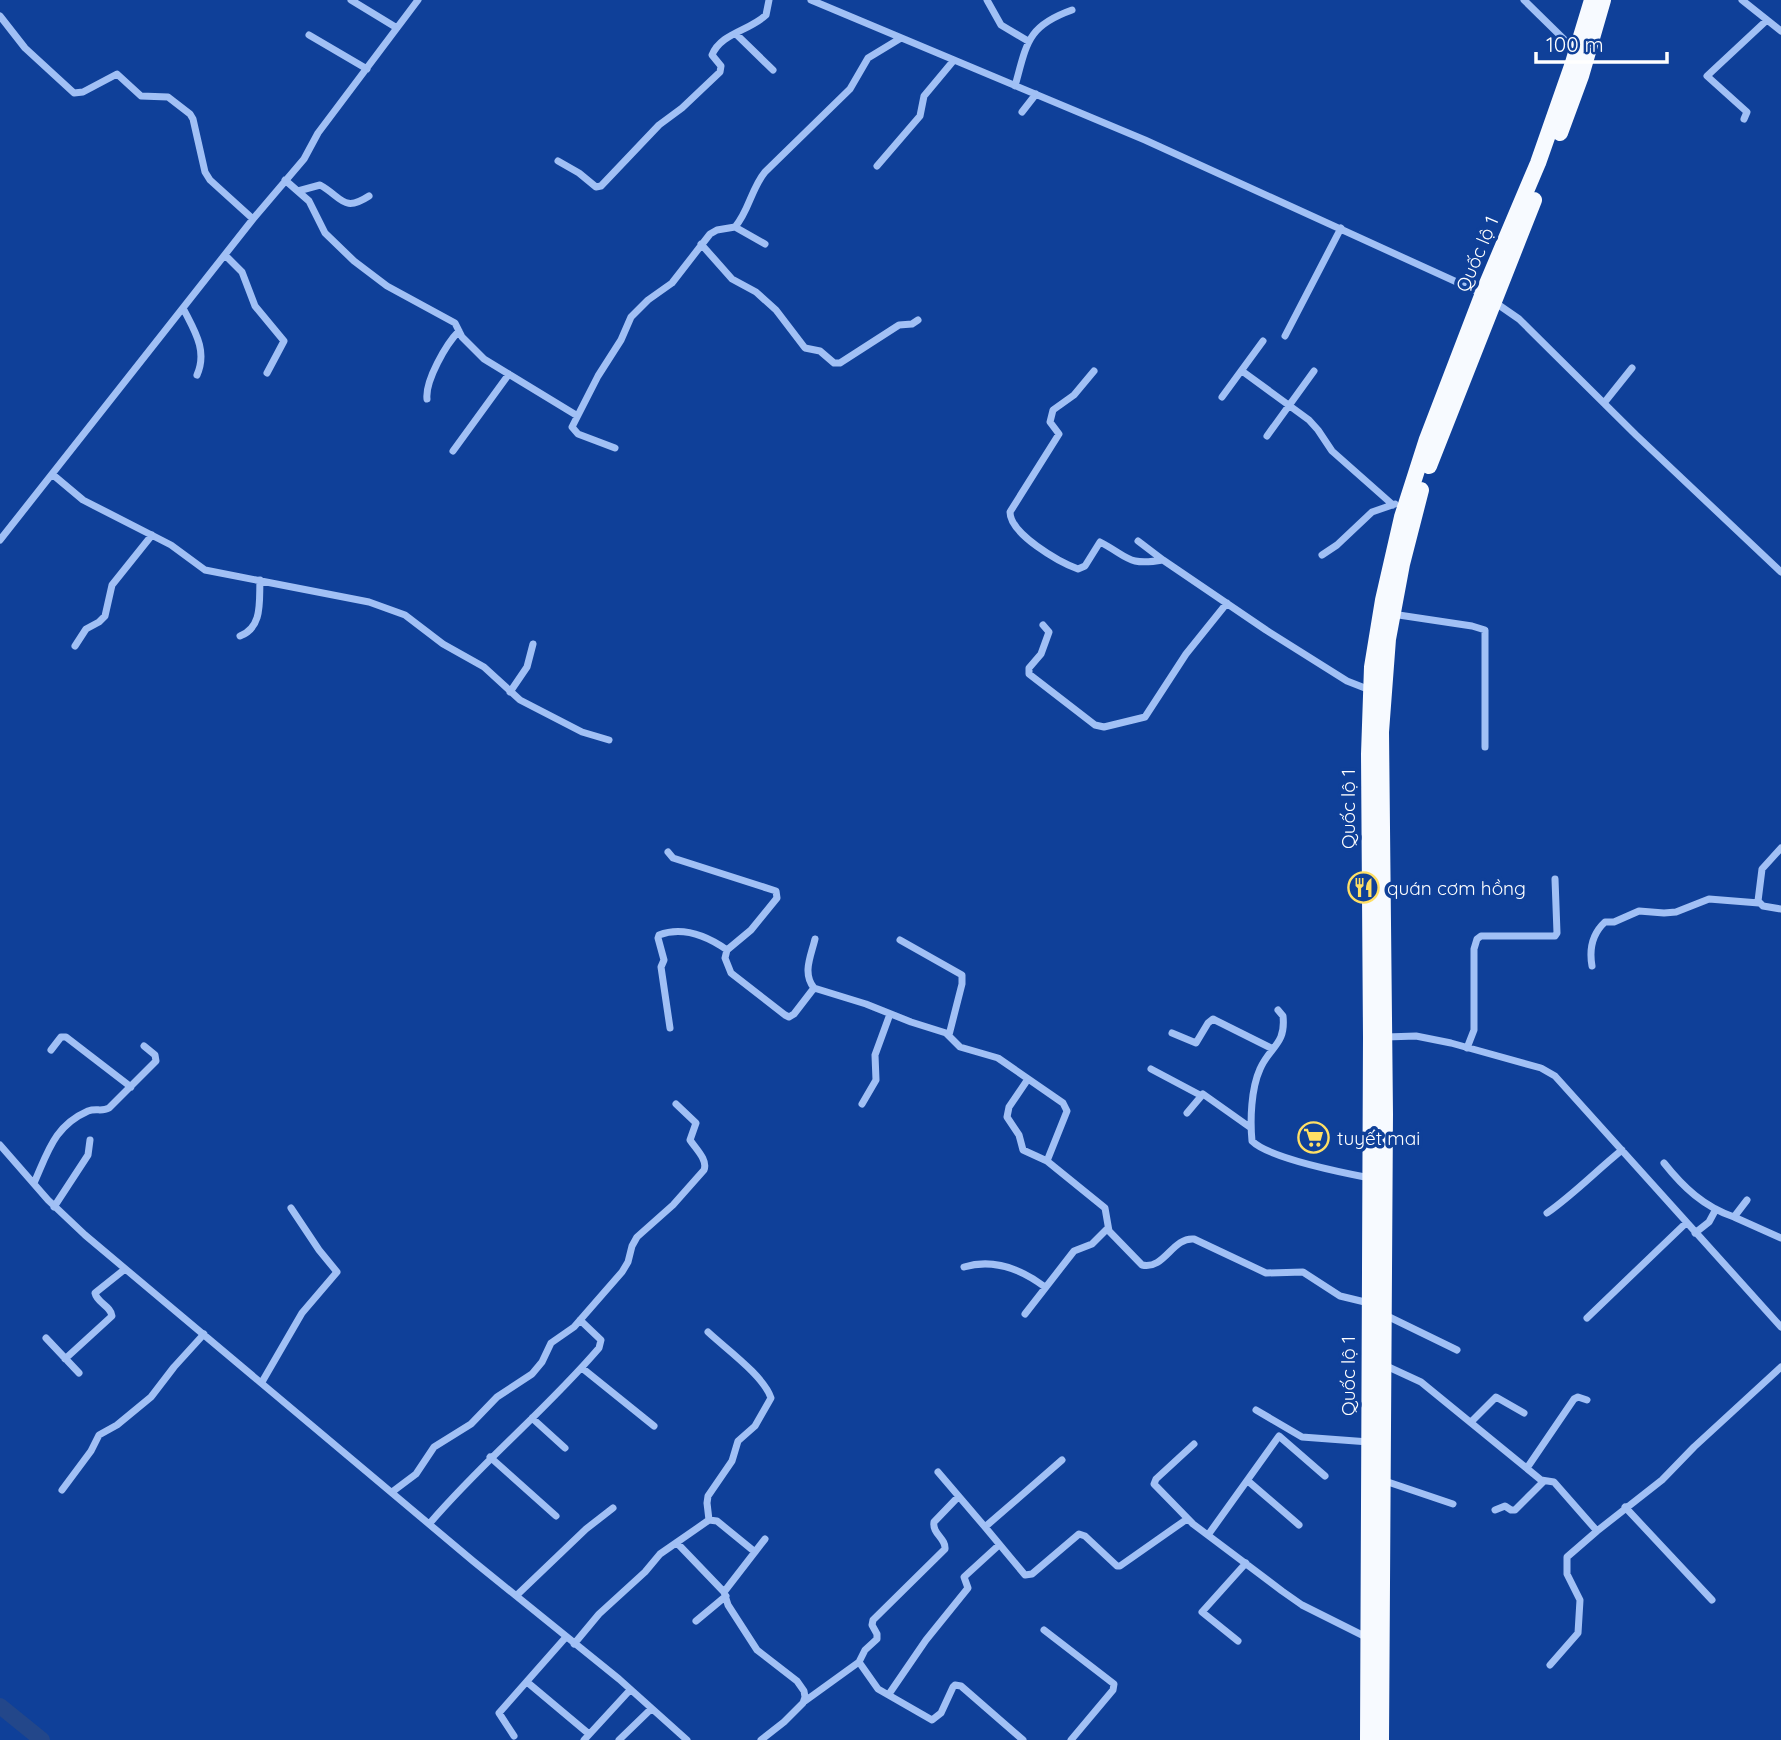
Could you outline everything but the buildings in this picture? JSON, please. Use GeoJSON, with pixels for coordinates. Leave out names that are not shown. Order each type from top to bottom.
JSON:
{"type":"FeatureCollection","features":[{"type":"Feature","properties":{"kind":"highway","name":"Quốc lộ 1"},"geometry":{"type":"LineString","coordinates":[[1368,1740],[1369,1442],[1376,1309],[1381,732],[1384,667],[1392,614],[1424,479],[1538,163],[1592,0]]}},
{"type":"Feature","properties":{"kind":"highway","name":"Quốc lộ 1"},"geometry":{"type":"LineString","coordinates":[[1381,1740],[1381,1363],[1370,1178],[1378,1037],[1369,754],[1373,667],[1400,504],[1572,102],[1603,0]]}},
{"type":"Feature","properties":{"kind":"street"},"geometry":{"type":"LineString","coordinates":[[351,0],[397,28]]}},
{"type":"Feature","properties":{"kind":"street"},"geometry":{"type":"LineString","coordinates":[[0,540],[253,219],[304,159],[318,133],[418,0]]}},
{"type":"Feature","properties":{"kind":"street"},"geometry":{"type":"LineString","coordinates":[[558,161],[579,173],[592,185],[601,186],[659,125],[682,108],[720,72],[721,66],[713,57],[713,52],[725,38],[766,15],[769,0]]}},
{"type":"Feature","properties":{"kind":"street"},"geometry":{"type":"LineString","coordinates":[[811,0],[1145,140],[1488,297],[1519,318],[1781,572]]}},
{"type":"Feature","properties":{"kind":"street"},"geometry":{"type":"LineString","coordinates":[[987,0],[1001,25],[1028,41]]}},
{"type":"Feature","properties":{"kind":"street"},"geometry":{"type":"LineString","coordinates":[[1524,0],[1577,51]]}},
{"type":"Feature","properties":{"kind":"street"},"geometry":{"type":"LineString","coordinates":[[1742,0],[1781,31]]}},
{"type":"Feature","properties":{"kind":"street"},"geometry":{"type":"LineString","coordinates":[[1015,86],[1028,41],[1048,19],[1072,10]]}},
{"type":"Feature","properties":{"kind":"street"},"geometry":{"type":"LineString","coordinates":[[0,16],[25,48],[75,93],[83,92],[117,74],[141,96],[164,96],[171,99],[193,119],[205,172],[253,219]]}},
{"type":"Feature","properties":{"kind":"street"},"geometry":{"type":"LineString","coordinates":[[1744,119],[1746,112],[1707,76],[1768,20]]}},
{"type":"Feature","properties":{"kind":"street"},"geometry":{"type":"LineString","coordinates":[[736,34],[773,70]]}},
{"type":"Feature","properties":{"kind":"street"},"geometry":{"type":"LineString","coordinates":[[309,35],[367,69]]}},
{"type":"Feature","properties":{"kind":"street"},"geometry":{"type":"LineString","coordinates":[[735,227],[756,184],[765,172],[850,89],[868,58],[901,38]]}},
{"type":"Feature","properties":{"kind":"street"},"geometry":{"type":"LineString","coordinates":[[877,166],[919,116],[924,96],[954,60]]}},
{"type":"Feature","properties":{"kind":"street"},"geometry":{"type":"LineString","coordinates":[[1022,112],[1036,94]]}},
{"type":"Feature","properties":{"kind":"street"},"geometry":{"type":"LineString","coordinates":[[285,180],[312,205],[325,233],[354,261],[387,286],[455,323],[465,340],[484,359],[576,415]]}},
{"type":"Feature","properties":{"kind":"street"},"geometry":{"type":"LineString","coordinates":[[298,191],[320,185],[350,205],[369,196]]}},
{"type":"Feature","properties":{"kind":"street"},"geometry":{"type":"LineString","coordinates":[[614,448],[575,432],[572,427],[576,415],[621,340],[631,317],[648,300],[672,283],[713,231],[735,227],[765,244]]}},
{"type":"Feature","properties":{"kind":"street"},"geometry":{"type":"LineString","coordinates":[[1286,336],[1341,229]]}},
{"type":"Feature","properties":{"kind":"street"},"geometry":{"type":"LineString","coordinates":[[701,244],[732,278],[756,292],[776,310],[805,348],[820,351],[834,363],[840,363],[899,325],[909,325],[918,320]]}},
{"type":"Feature","properties":{"kind":"street"},"geometry":{"type":"LineString","coordinates":[[225,255],[242,272],[255,306],[284,341],[267,373]]}},
{"type":"Feature","properties":{"kind":"street"},"geometry":{"type":"LineString","coordinates":[[183,307],[202,352],[197,375]]}},
{"type":"Feature","properties":{"kind":"street"},"geometry":{"type":"LineString","coordinates":[[427,399],[426,391],[432,378],[449,343],[460,331]]}},
{"type":"Feature","properties":{"kind":"street"},"geometry":{"type":"LineString","coordinates":[[1222,397],[1263,341]]}},
{"type":"Feature","properties":{"kind":"street"},"geometry":{"type":"LineString","coordinates":[[1604,402],[1632,368]]}},
{"type":"Feature","properties":{"kind":"street"},"geometry":{"type":"LineString","coordinates":[[1094,371],[1074,395],[1054,410],[1050,422],[1059,435],[1009,515],[1034,544],[1078,569],[1085,566],[1100,542],[1133,562],[1143,564],[1163,560]]}},
{"type":"Feature","properties":{"kind":"street"},"geometry":{"type":"LineString","coordinates":[[1242,371],[1314,425],[1332,450],[1400,504]]}},
{"type":"Feature","properties":{"kind":"street"},"geometry":{"type":"LineString","coordinates":[[1267,436],[1314,371]]}},
{"type":"Feature","properties":{"kind":"street"},"geometry":{"type":"LineString","coordinates":[[453,452],[509,374]]}},
{"type":"Feature","properties":{"kind":"street"},"geometry":{"type":"LineString","coordinates":[[52,474],[83,500],[171,545],[205,570],[369,602],[394,610],[443,644],[514,686],[520,700],[582,732],[609,740]]}},
{"type":"Feature","properties":{"kind":"street"},"geometry":{"type":"LineString","coordinates":[[1322,555],[1337,545],[1372,512],[1400,504]]}},
{"type":"Feature","properties":{"kind":"street"},"geometry":{"type":"LineString","coordinates":[[75,646],[86,629],[102,619],[113,585],[152,535]]}},
{"type":"Feature","properties":{"kind":"street"},"geometry":{"type":"LineString","coordinates":[[1138,541],[1347,681],[1371,690]]}},
{"type":"Feature","properties":{"kind":"street"},"geometry":{"type":"LineString","coordinates":[[240,636],[249,633],[257,621],[260,580]]}},
{"type":"Feature","properties":{"kind":"street"},"geometry":{"type":"LineString","coordinates":[[1043,625],[1049,632],[1041,654],[1029,668],[1028,674],[1095,725],[1104,727],[1146,716],[1186,654],[1227,603]]}},
{"type":"Feature","properties":{"kind":"street"},"geometry":{"type":"LineString","coordinates":[[1392,614],[1485,630],[1485,747]]}},
{"type":"Feature","properties":{"kind":"street"},"geometry":{"type":"LineString","coordinates":[[514,686],[529,661],[533,643]]}},
{"type":"Feature","properties":{"kind":"street"},"geometry":{"type":"LineString","coordinates":[[1759,903],[1762,869],[1781,848]]}},
{"type":"Feature","properties":{"kind":"street"},"geometry":{"type":"LineString","coordinates":[[668,852],[673,858],[775,891],[777,898],[760,919],[727,950],[725,958],[731,973],[788,1016],[794,1014],[814,988]]}},
{"type":"Feature","properties":{"kind":"street"},"geometry":{"type":"LineString","coordinates":[[1467,1048],[1474,1030],[1474,948],[1477,939],[1481,936],[1555,936],[1555,879]]}},
{"type":"Feature","properties":{"kind":"street"},"geometry":{"type":"LineString","coordinates":[[1592,966],[1589,951],[1596,933],[1605,922],[1614,922],[1639,911],[1676,912],[1709,899],[1759,903],[1781,909]]}},
{"type":"Feature","properties":{"kind":"street"},"geometry":{"type":"LineString","coordinates":[[670,1028],[659,935],[667,932],[703,936],[727,950]]}},
{"type":"Feature","properties":{"kind":"street"},"geometry":{"type":"LineString","coordinates":[[816,939],[807,972],[809,982],[814,988],[949,1035],[960,1047],[998,1058],[1063,1102],[1068,1108],[1047,1161]]}},
{"type":"Feature","properties":{"kind":"street"},"geometry":{"type":"LineString","coordinates":[[900,940],[962,975],[949,1035]]}},
{"type":"Feature","properties":{"kind":"street"},"geometry":{"type":"LineString","coordinates":[[1278,1010],[1284,1019],[1283,1035],[1267,1055],[1258,1073],[1251,1128],[1252,1141],[1259,1146],[1331,1170],[1370,1178]]}},
{"type":"Feature","properties":{"kind":"street"},"geometry":{"type":"LineString","coordinates":[[862,1104],[876,1080],[875,1055],[890,1014]]}},
{"type":"Feature","properties":{"kind":"street"},"geometry":{"type":"LineString","coordinates":[[1172,1033],[1196,1043],[1213,1019],[1273,1049]]}},
{"type":"Feature","properties":{"kind":"street"},"geometry":{"type":"LineString","coordinates":[[1378,1037],[1423,1036],[1550,1072],[1564,1083],[1781,1327]]}},
{"type":"Feature","properties":{"kind":"street"},"geometry":{"type":"LineString","coordinates":[[51,1050],[61,1037],[65,1037],[131,1087]]}},
{"type":"Feature","properties":{"kind":"street"},"geometry":{"type":"LineString","coordinates":[[34,1183],[57,1133],[63,1126],[89,1110],[106,1110],[156,1058],[144,1046]]}},
{"type":"Feature","properties":{"kind":"street"},"geometry":{"type":"LineString","coordinates":[[1151,1069],[1215,1101],[1251,1128]]}},
{"type":"Feature","properties":{"kind":"street"},"geometry":{"type":"LineString","coordinates":[[1028,1079],[1009,1107],[1007,1117],[1019,1135],[1023,1150],[1047,1161],[1104,1206],[1108,1228],[1144,1266],[1161,1261],[1184,1239],[1194,1239],[1266,1273],[1303,1272],[1340,1296],[1376,1309],[1457,1350]]}},
{"type":"Feature","properties":{"kind":"street"},"geometry":{"type":"LineString","coordinates":[[1187,1113],[1200,1095]]}},
{"type":"Feature","properties":{"kind":"street"},"geometry":{"type":"LineString","coordinates":[[392,1492],[416,1474],[434,1447],[471,1424],[497,1397],[532,1374],[542,1362],[551,1343],[580,1320],[628,1262],[637,1237],[673,1205],[706,1167],[690,1140],[696,1123],[676,1104]]}},
{"type":"Feature","properties":{"kind":"street"},"geometry":{"type":"LineString","coordinates":[[54,1207],[88,1156],[90,1140]]}},
{"type":"Feature","properties":{"kind":"street"},"geometry":{"type":"LineString","coordinates":[[0,1145],[54,1207],[125,1269],[687,1740]]}},
{"type":"Feature","properties":{"kind":"street"},"geometry":{"type":"LineString","coordinates":[[1547,1213],[1571,1196],[1583,1181],[1622,1150]]}},
{"type":"Feature","properties":{"kind":"street"},"geometry":{"type":"LineString","coordinates":[[1664,1163],[1689,1192],[1716,1209],[1781,1238]]}},
{"type":"Feature","properties":{"kind":"street"},"geometry":{"type":"LineString","coordinates":[[1734,1217],[1747,1200]]}},
{"type":"Feature","properties":{"kind":"street"},"geometry":{"type":"LineString","coordinates":[[262,1382],[302,1313],[337,1272],[291,1208]]}},
{"type":"Feature","properties":{"kind":"street"},"geometry":{"type":"LineString","coordinates":[[1695,1233],[1706,1224],[1716,1209]]}},
{"type":"Feature","properties":{"kind":"street"},"geometry":{"type":"LineString","coordinates":[[1587,1318],[1686,1223]]}},
{"type":"Feature","properties":{"kind":"street"},"geometry":{"type":"LineString","coordinates":[[1025,1314],[1074,1251],[1092,1244],[1108,1228]]}},
{"type":"Feature","properties":{"kind":"street"},"geometry":{"type":"LineString","coordinates":[[964,1267],[979,1262],[1004,1266],[1021,1271],[1045,1287]]}},
{"type":"Feature","properties":{"kind":"street"},"geometry":{"type":"LineString","coordinates":[[65,1359],[112,1316],[111,1311],[96,1298],[95,1293],[125,1269]]}},
{"type":"Feature","properties":{"kind":"street"},"geometry":{"type":"LineString","coordinates":[[430,1523],[491,1457],[582,1368],[601,1343],[580,1320]]}},
{"type":"Feature","properties":{"kind":"street"},"geometry":{"type":"LineString","coordinates":[[708,1332],[751,1371],[771,1396],[755,1426],[738,1441],[732,1461],[708,1496],[706,1503],[709,1520]]}},
{"type":"Feature","properties":{"kind":"street"},"geometry":{"type":"LineString","coordinates":[[62,1490],[91,1451],[99,1435],[117,1425],[151,1397],[204,1334]]}},
{"type":"Feature","properties":{"kind":"street"},"geometry":{"type":"LineString","coordinates":[[46,1338],[79,1373]]}},
{"type":"Feature","properties":{"kind":"street"},"geometry":{"type":"LineString","coordinates":[[1381,1363],[1421,1382],[1527,1468],[1544,1480],[1554,1482],[1597,1531]]}},
{"type":"Feature","properties":{"kind":"street"},"geometry":{"type":"LineString","coordinates":[[1550,1665],[1578,1633],[1580,1600],[1567,1574],[1567,1559],[1625,1507],[1662,1480],[1781,1367]]}},
{"type":"Feature","properties":{"kind":"street"},"geometry":{"type":"LineString","coordinates":[[582,1368],[654,1426]]}},
{"type":"Feature","properties":{"kind":"street"},"geometry":{"type":"LineString","coordinates":[[1471,1422],[1496,1397],[1524,1413]]}},
{"type":"Feature","properties":{"kind":"street"},"geometry":{"type":"LineString","coordinates":[[1527,1468],[1574,1399],[1578,1397],[1587,1400]]}},
{"type":"Feature","properties":{"kind":"street"},"geometry":{"type":"LineString","coordinates":[[1256,1410],[1302,1437],[1369,1442]]}},
{"type":"Feature","properties":{"kind":"street"},"geometry":{"type":"LineString","coordinates":[[532,1418],[565,1448]]}},
{"type":"Feature","properties":{"kind":"street"},"geometry":{"type":"LineString","coordinates":[[1208,1535],[1279,1436],[1325,1476]]}},
{"type":"Feature","properties":{"kind":"street"},"geometry":{"type":"LineString","coordinates":[[1194,1444],[1153,1483],[1187,1519],[1302,1605],[1368,1638]]}},
{"type":"Feature","properties":{"kind":"street"},"geometry":{"type":"LineString","coordinates":[[491,1457],[556,1516]]}},
{"type":"Feature","properties":{"kind":"street"},"geometry":{"type":"LineString","coordinates":[[985,1527],[1062,1460]]}},
{"type":"Feature","properties":{"kind":"street"},"geometry":{"type":"LineString","coordinates":[[938,1472],[1020,1570],[1028,1575],[1076,1535],[1082,1534],[1118,1566],[1187,1519]]}},
{"type":"Feature","properties":{"kind":"street"},"geometry":{"type":"LineString","coordinates":[[1381,1480],[1453,1504]]}},
{"type":"Feature","properties":{"kind":"street"},"geometry":{"type":"LineString","coordinates":[[1494,1510],[1505,1506],[1516,1510],[1544,1480]]}},
{"type":"Feature","properties":{"kind":"street"},"geometry":{"type":"LineString","coordinates":[[1248,1481],[1298,1525]]}},
{"type":"Feature","properties":{"kind":"street"},"geometry":{"type":"LineString","coordinates":[[761,1740],[805,1701],[859,1662],[865,1650],[877,1639],[873,1620],[943,1551],[945,1543],[934,1529],[934,1522],[958,1497]]}},
{"type":"Feature","properties":{"kind":"street"},"geometry":{"type":"LineString","coordinates":[[1625,1507],[1712,1600]]}},
{"type":"Feature","properties":{"kind":"street"},"geometry":{"type":"LineString","coordinates":[[517,1595],[586,1529],[613,1508]]}},
{"type":"Feature","properties":{"kind":"street"},"geometry":{"type":"LineString","coordinates":[[575,1644],[599,1614],[645,1572],[660,1554],[709,1520],[717,1521],[755,1552]]}},
{"type":"Feature","properties":{"kind":"street"},"geometry":{"type":"LineString","coordinates":[[696,1621],[725,1594],[765,1539]]}},
{"type":"Feature","properties":{"kind":"street"},"geometry":{"type":"LineString","coordinates":[[677,1543],[725,1594],[728,1605],[757,1650],[797,1681],[804,1691],[805,1701]]}},
{"type":"Feature","properties":{"kind":"street"},"geometry":{"type":"LineString","coordinates":[[889,1694],[926,1640],[968,1588],[966,1575],[999,1545]]}},
{"type":"Feature","properties":{"kind":"street"},"geometry":{"type":"LineString","coordinates":[[1238,1641],[1202,1612],[1246,1563]]}},
{"type":"Feature","properties":{"kind":"street"},"geometry":{"type":"LineString","coordinates":[[1044,1630],[1114,1684],[1113,1690],[1071,1740]]}},
{"type":"Feature","properties":{"kind":"street"},"geometry":{"type":"LineString","coordinates":[[514,1739],[499,1713],[566,1637]]}},
{"type":"Feature","properties":{"kind":"street"},"geometry":{"type":"LineString","coordinates":[[859,1662],[876,1686],[932,1720],[939,1717],[957,1684],[991,1710],[1023,1740]]}},
{"type":"Feature","properties":{"kind":"street"},"geometry":{"type":"LineString","coordinates":[[527,1682],[586,1737],[629,1690]]}},
{"type":"Feature","properties":{"kind":"street"},"geometry":{"type":"LineString","coordinates":[[619,1740],[651,1709]]}},
{"type":"Feature","properties":{"kind":"waterway"},"geometry":{"type":"LineString","coordinates":[[0,1706],[42,1740]]}},
{"type":"Feature","properties":{"kind":"place","name":"quán cơm hồng"},"geometry":{"type":"Point","coordinates":[1364,888]}},
{"type":"Feature","properties":{"kind":"place","name":"tuyết mai"},"geometry":{"type":"Point","coordinates":[1314,1138]}}]}
